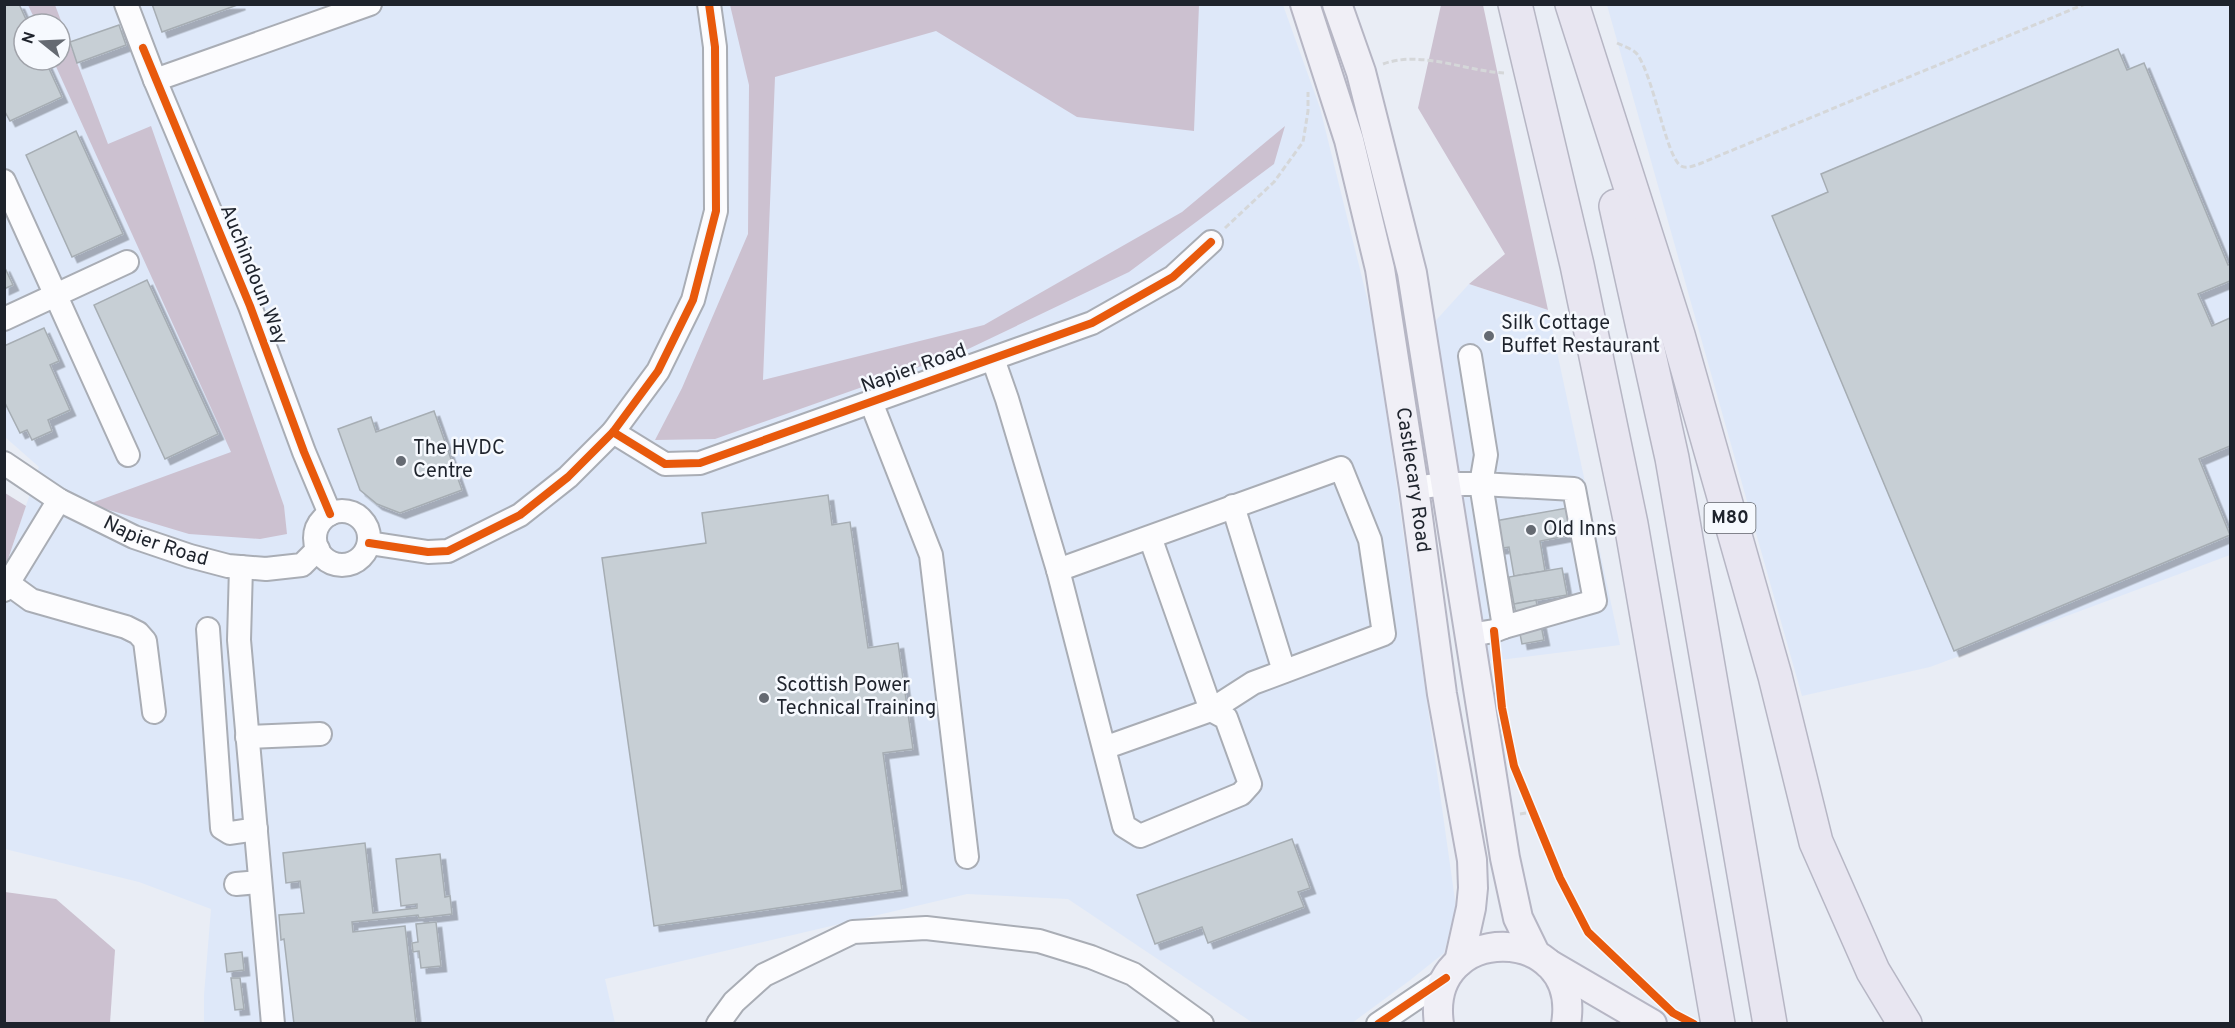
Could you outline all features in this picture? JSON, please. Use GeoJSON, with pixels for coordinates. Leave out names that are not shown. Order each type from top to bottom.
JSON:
{"type":"FeatureCollection","features":[{"type":"Feature","properties":{"kind":"highway"},"geometry":{"type":"LineString","coordinates":[[1515,4],[1577,265],[1628,513],[1679,793],[1709,1011]]}},
{"type":"Feature","properties":{"kind":"highway","name":"M80"},"geometry":{"type":"LineString","coordinates":[[1567,4],[1631,269],[1672,458],[1769,1019]]}},
{"type":"Feature","properties":{"kind":"highway","name":"M80"},"geometry":{"type":"LineString","coordinates":[[1572,4],[1678,334],[1775,676],[1816,842],[1873,971],[1905,1023]]}},
{"type":"Feature","properties":{"kind":"main road","name":"Castlecary Road"},"geometry":{"type":"LineString","coordinates":[[1305,4],[1349,140],[1366,203],[1380,269],[1414,488],[1442,694],[1472,860],[1471,908],[1453,970],[1439,995],[1438,1023]]}},
{"type":"Feature","properties":{"kind":"main road","name":"Castlecary Road"},"geometry":{"type":"LineString","coordinates":[[1337,4],[1361,72],[1412,273],[1512,893],[1518,918],[1541,958],[1557,974],[1566,992],[1568,1012],[1566,1023]]}},
{"type":"Feature","properties":{"kind":"main road"},"geometry":{"type":"LineString","coordinates":[[1453,970],[1479,950],[1500,945],[1521,948],[1652,1023]]}},
{"type":"Feature","properties":{"kind":"street","name":"Auchindoun Way"},"geometry":{"type":"LineString","coordinates":[[126,4],[155,80],[250,306],[304,452],[330,514]]}},
{"type":"Feature","properties":{"kind":"street"},"geometry":{"type":"LineString","coordinates":[[155,80],[370,4]]}},
{"type":"Feature","properties":{"kind":"street"},"geometry":{"type":"LineString","coordinates":[[369,543],[428,552],[448,551],[520,515],[568,477],[613,432],[658,371],[693,300],[716,211],[716,47],[709,4]]}},
{"type":"Feature","properties":{"kind":"street"},"geometry":{"type":"LineString","coordinates":[[4,181],[128,454]]}},
{"type":"Feature","properties":{"kind":"street","name":"Napier Road"},"geometry":{"type":"LineString","coordinates":[[613,432],[664,464],[700,463],[1092,323],[1173,277],[1211,242]]}},
{"type":"Feature","properties":{"kind":"street"},"geometry":{"type":"LineString","coordinates":[[4,319],[128,262]]}},
{"type":"Feature","properties":{"kind":"street"},"geometry":{"type":"LineString","coordinates":[[1470,356],[1486,455],[1481,484],[1504,627]]}},
{"type":"Feature","properties":{"kind":"street"},"geometry":{"type":"LineString","coordinates":[[993,359],[1058,570],[1124,826],[1140,836],[1241,794],[1250,784],[1226,718],[1211,710],[1150,537]]}},
{"type":"Feature","properties":{"kind":"street"},"geometry":{"type":"LineString","coordinates":[[871,402],[931,555],[967,857]]}},
{"type":"Feature","properties":{"kind":"street","name":"Napier Road"},"geometry":{"type":"LineString","coordinates":[[4,463],[59,500],[134,537],[190,556],[241,567],[266,569],[302,565],[318,549]]}},
{"type":"Feature","properties":{"kind":"street"},"geometry":{"type":"LineString","coordinates":[[1058,570],[1341,468],[1370,540],[1384,634],[1253,683],[1211,710],[1104,748]]}},
{"type":"Feature","properties":{"kind":"street"},"geometry":{"type":"LineString","coordinates":[[1414,488],[1445,483],[1574,489],[1594,602],[1494,631],[1470,635]]}},
{"type":"Feature","properties":{"kind":"street"},"geometry":{"type":"LineString","coordinates":[[59,500],[7,587],[31,600],[126,627],[138,633],[145,641],[154,712]]}},
{"type":"Feature","properties":{"kind":"street"},"geometry":{"type":"LineString","coordinates":[[1233,506],[1284,671]]}},
{"type":"Feature","properties":{"kind":"street"},"geometry":{"type":"LineString","coordinates":[[347,512],[362,519],[367,526],[369,543],[361,557],[346,564],[330,561],[318,549],[316,533],[324,519],[330,514],[347,512]]}},
{"type":"Feature","properties":{"kind":"street"},"geometry":{"type":"LineString","coordinates":[[241,567],[239,640],[273,1023]]}},
{"type":"Feature","properties":{"kind":"street"},"geometry":{"type":"LineString","coordinates":[[208,630],[222,828],[230,833],[256,830]]}},
{"type":"Feature","properties":{"kind":"street"},"geometry":{"type":"LineString","coordinates":[[247,737],[320,734]]}},
{"type":"Feature","properties":{"kind":"street"},"geometry":{"type":"LineString","coordinates":[[236,885],[260,882]]}},
{"type":"Feature","properties":{"kind":"street"},"geometry":{"type":"LineString","coordinates":[[718,1023],[734,1002],[764,975],[853,932],[926,928],[1039,940],[1091,957],[1134,974],[1202,1023]]}},
{"type":"Feature","properties":{"kind":"street"},"geometry":{"type":"LineString","coordinates":[[1378,1023],[1453,970]]}},
{"type":"Feature","properties":{"kind":"path"},"geometry":{"type":"LineString","coordinates":[[1617,43],[1636,53],[1652,83],[1666,138],[1678,164],[1684,167],[1699,164],[2085,4]]}},
{"type":"Feature","properties":{"kind":"path"},"geometry":{"type":"LineString","coordinates":[[1361,72],[1392,61],[1424,59],[1486,72],[1504,73]]}},
{"type":"Feature","properties":{"kind":"path"},"geometry":{"type":"LineString","coordinates":[[1211,242],[1274,182],[1303,142],[1308,111],[1308,91]]}},
{"type":"Feature","properties":{"kind":"path"},"geometry":{"type":"LineString","coordinates":[[1531,807],[1538,823]]}},
{"type":"Feature","properties":{"kind":"shaded area"},"geometry":{"type":"Polygon","coordinates":[[[5,5],[1283,5],[1320,108],[1374,326],[1456,907],[1444,953],[1352,1023],[1253,1023],[1068,899],[967,894],[605,979],[615,1023],[204,1023],[211,909],[139,882],[5,849],[5,568],[39,467],[5,437],[5,5]]]}},
{"type":"Feature","properties":{"kind":"shaded area"},"geometry":{"type":"Polygon","coordinates":[[[28,5],[55,5],[58,12],[31,12],[28,5]]]}},
{"type":"Feature","properties":{"kind":"shaded area"},"geometry":{"type":"Polygon","coordinates":[[[730,5],[1199,5],[1194,131],[1077,117],[936,31],[775,77],[763,380],[984,325],[1182,212],[1285,126],[1274,164],[1129,272],[964,351],[715,439],[655,440],[682,388],[748,234],[749,85],[730,5]]]}},
{"type":"Feature","properties":{"kind":"shaded area"},"geometry":{"type":"Polygon","coordinates":[[[1441,5],[1483,5],[1548,310],[1469,284],[1505,254],[1418,108],[1441,5]]]}},
{"type":"Feature","properties":{"kind":"shaded area"},"geometry":{"type":"Polygon","coordinates":[[[1607,5],[2230,5],[2230,555],[1930,667],[1802,696],[1607,5]]]}},
{"type":"Feature","properties":{"kind":"shaded area"},"geometry":{"type":"Polygon","coordinates":[[[72,50],[108,144],[151,126],[284,506],[287,534],[260,539],[189,534],[89,504],[231,452],[58,72],[72,72],[72,50]]]}},
{"type":"Feature","properties":{"kind":"shaded area"},"geometry":{"type":"Polygon","coordinates":[[[1469,284],[1548,310],[1620,645],[1483,662],[1429,328],[1469,284]]]}},
{"type":"Feature","properties":{"kind":"shaded area"},"geometry":{"type":"Polygon","coordinates":[[[5,493],[26,506],[5,568],[5,493]]]}},
{"type":"Feature","properties":{"kind":"shaded area"},"geometry":{"type":"Polygon","coordinates":[[[5,892],[56,899],[115,950],[110,1023],[5,1023],[5,892]]]}},
{"type":"Feature","properties":{"kind":"building"},"geometry":{"type":"Polygon","coordinates":[[[4,4],[19,4],[23,12],[12,12],[12,72],[51,72],[62,97],[10,121],[4,110],[4,4]]]}},
{"type":"Feature","properties":{"kind":"building"},"geometry":{"type":"Polygon","coordinates":[[[152,4],[240,4],[162,32],[152,4]]]}},
{"type":"Feature","properties":{"kind":"building"},"geometry":{"type":"Polygon","coordinates":[[[119,25],[126,45],[77,63],[72,41],[119,25]]]}},
{"type":"Feature","properties":{"kind":"building"},"geometry":{"type":"Polygon","coordinates":[[[2118,49],[2127,70],[2144,63],[2228,265],[2230,264],[2230,281],[2198,294],[2212,326],[2230,318],[2230,446],[2199,459],[2230,535],[1954,651],[1772,216],[1828,192],[1821,174],[2118,49]]]}},
{"type":"Feature","properties":{"kind":"building"},"geometry":{"type":"Polygon","coordinates":[[[76,131],[123,234],[72,257],[26,155],[76,131]]]}},
{"type":"Feature","properties":{"kind":"building"},"geometry":{"type":"Polygon","coordinates":[[[4,266],[13,285],[4,289],[4,266]]]}},
{"type":"Feature","properties":{"kind":"building"},"geometry":{"type":"Polygon","coordinates":[[[147,280],[218,434],[165,459],[94,305],[147,280]]]}},
{"type":"Feature","properties":{"kind":"building"},"geometry":{"type":"Polygon","coordinates":[[[44,328],[59,361],[50,365],[70,410],[48,420],[52,431],[32,440],[27,430],[20,433],[4,401],[4,346],[44,328]]]}},
{"type":"Feature","properties":{"kind":"building","name":"The HVDC Centre"},"geometry":{"type":"Polygon","coordinates":[[[434,411],[462,490],[400,513],[377,504],[360,490],[338,429],[371,417],[376,432],[434,411]]]}},
{"type":"Feature","properties":{"kind":"building","name":"Scottish Power Technical Training"},"geometry":{"type":"Polygon","coordinates":[[[828,495],[832,525],[850,522],[868,648],[898,643],[913,749],[883,753],[902,890],[654,926],[602,558],[706,543],[702,513],[828,495]]]}},
{"type":"Feature","properties":{"kind":"building"},"geometry":{"type":"Polygon","coordinates":[[[1567,508],[1572,535],[1540,541],[1545,571],[1514,576],[1509,547],[1483,551],[1478,524],[1567,508]]]}},
{"type":"Feature","properties":{"kind":"building"},"geometry":{"type":"Polygon","coordinates":[[[1562,568],[1567,595],[1514,604],[1509,577],[1562,568]]]}},
{"type":"Feature","properties":{"kind":"building"},"geometry":{"type":"Polygon","coordinates":[[[1536,600],[1544,640],[1522,644],[1514,604],[1536,600]]]}},
{"type":"Feature","properties":{"kind":"building"},"geometry":{"type":"Polygon","coordinates":[[[1292,839],[1310,888],[1298,892],[1304,907],[1208,943],[1202,927],[1155,944],[1137,895],[1292,839]]]}},
{"type":"Feature","properties":{"kind":"building"},"geometry":{"type":"Polygon","coordinates":[[[365,843],[373,913],[417,908],[417,904],[401,906],[396,859],[440,854],[445,897],[450,896],[452,914],[352,922],[353,932],[405,926],[416,1024],[294,1024],[279,915],[304,913],[300,881],[286,883],[283,853],[365,843]]]}},
{"type":"Feature","properties":{"kind":"building"},"geometry":{"type":"Polygon","coordinates":[[[436,922],[441,966],[421,968],[419,951],[413,952],[412,943],[418,942],[416,924],[436,922]]]}},
{"type":"Feature","properties":{"kind":"building"},"geometry":{"type":"Polygon","coordinates":[[[242,952],[244,970],[227,972],[225,954],[242,952]]]}},
{"type":"Feature","properties":{"kind":"building"},"geometry":{"type":"Polygon","coordinates":[[[231,978],[240,978],[244,1009],[235,1010],[231,978]]]}},
{"type":"Feature","properties":{"kind":"cycle path"},"geometry":{"type":"LineString","coordinates":[[369,543],[428,552],[448,551],[520,515],[568,477],[613,432],[658,371],[693,300],[716,211],[715,47],[709,4]]}},
{"type":"Feature","properties":{"kind":"cycle path"},"geometry":{"type":"LineString","coordinates":[[143,48],[250,306],[304,452],[330,514]]}},
{"type":"Feature","properties":{"kind":"cycle path"},"geometry":{"type":"LineString","coordinates":[[613,432],[665,464],[700,463],[1092,323],[1173,277],[1211,242]]}},
{"type":"Feature","properties":{"kind":"cycle path"},"geometry":{"type":"LineString","coordinates":[[1494,631],[1502,708],[1514,766],[1560,878],[1588,932],[1673,1013],[1694,1024]]}},
{"type":"Feature","properties":{"kind":"cycle path"},"geometry":{"type":"LineString","coordinates":[[1378,1024],[1446,978]]}},
{"type":"Feature","properties":{"kind":"place","name":"Silk Cottage Buffet Restaurant"},"geometry":{"type":"Point","coordinates":[1489,336]}},
{"type":"Feature","properties":{"kind":"place","name":"The HVDC Centre"},"geometry":{"type":"Point","coordinates":[401,461]}},
{"type":"Feature","properties":{"kind":"place","name":"Old Inns"},"geometry":{"type":"Point","coordinates":[1531,530]}},
{"type":"Feature","properties":{"kind":"place","name":"Scottish Power Technical Training"},"geometry":{"type":"Point","coordinates":[764,698]}}]}
